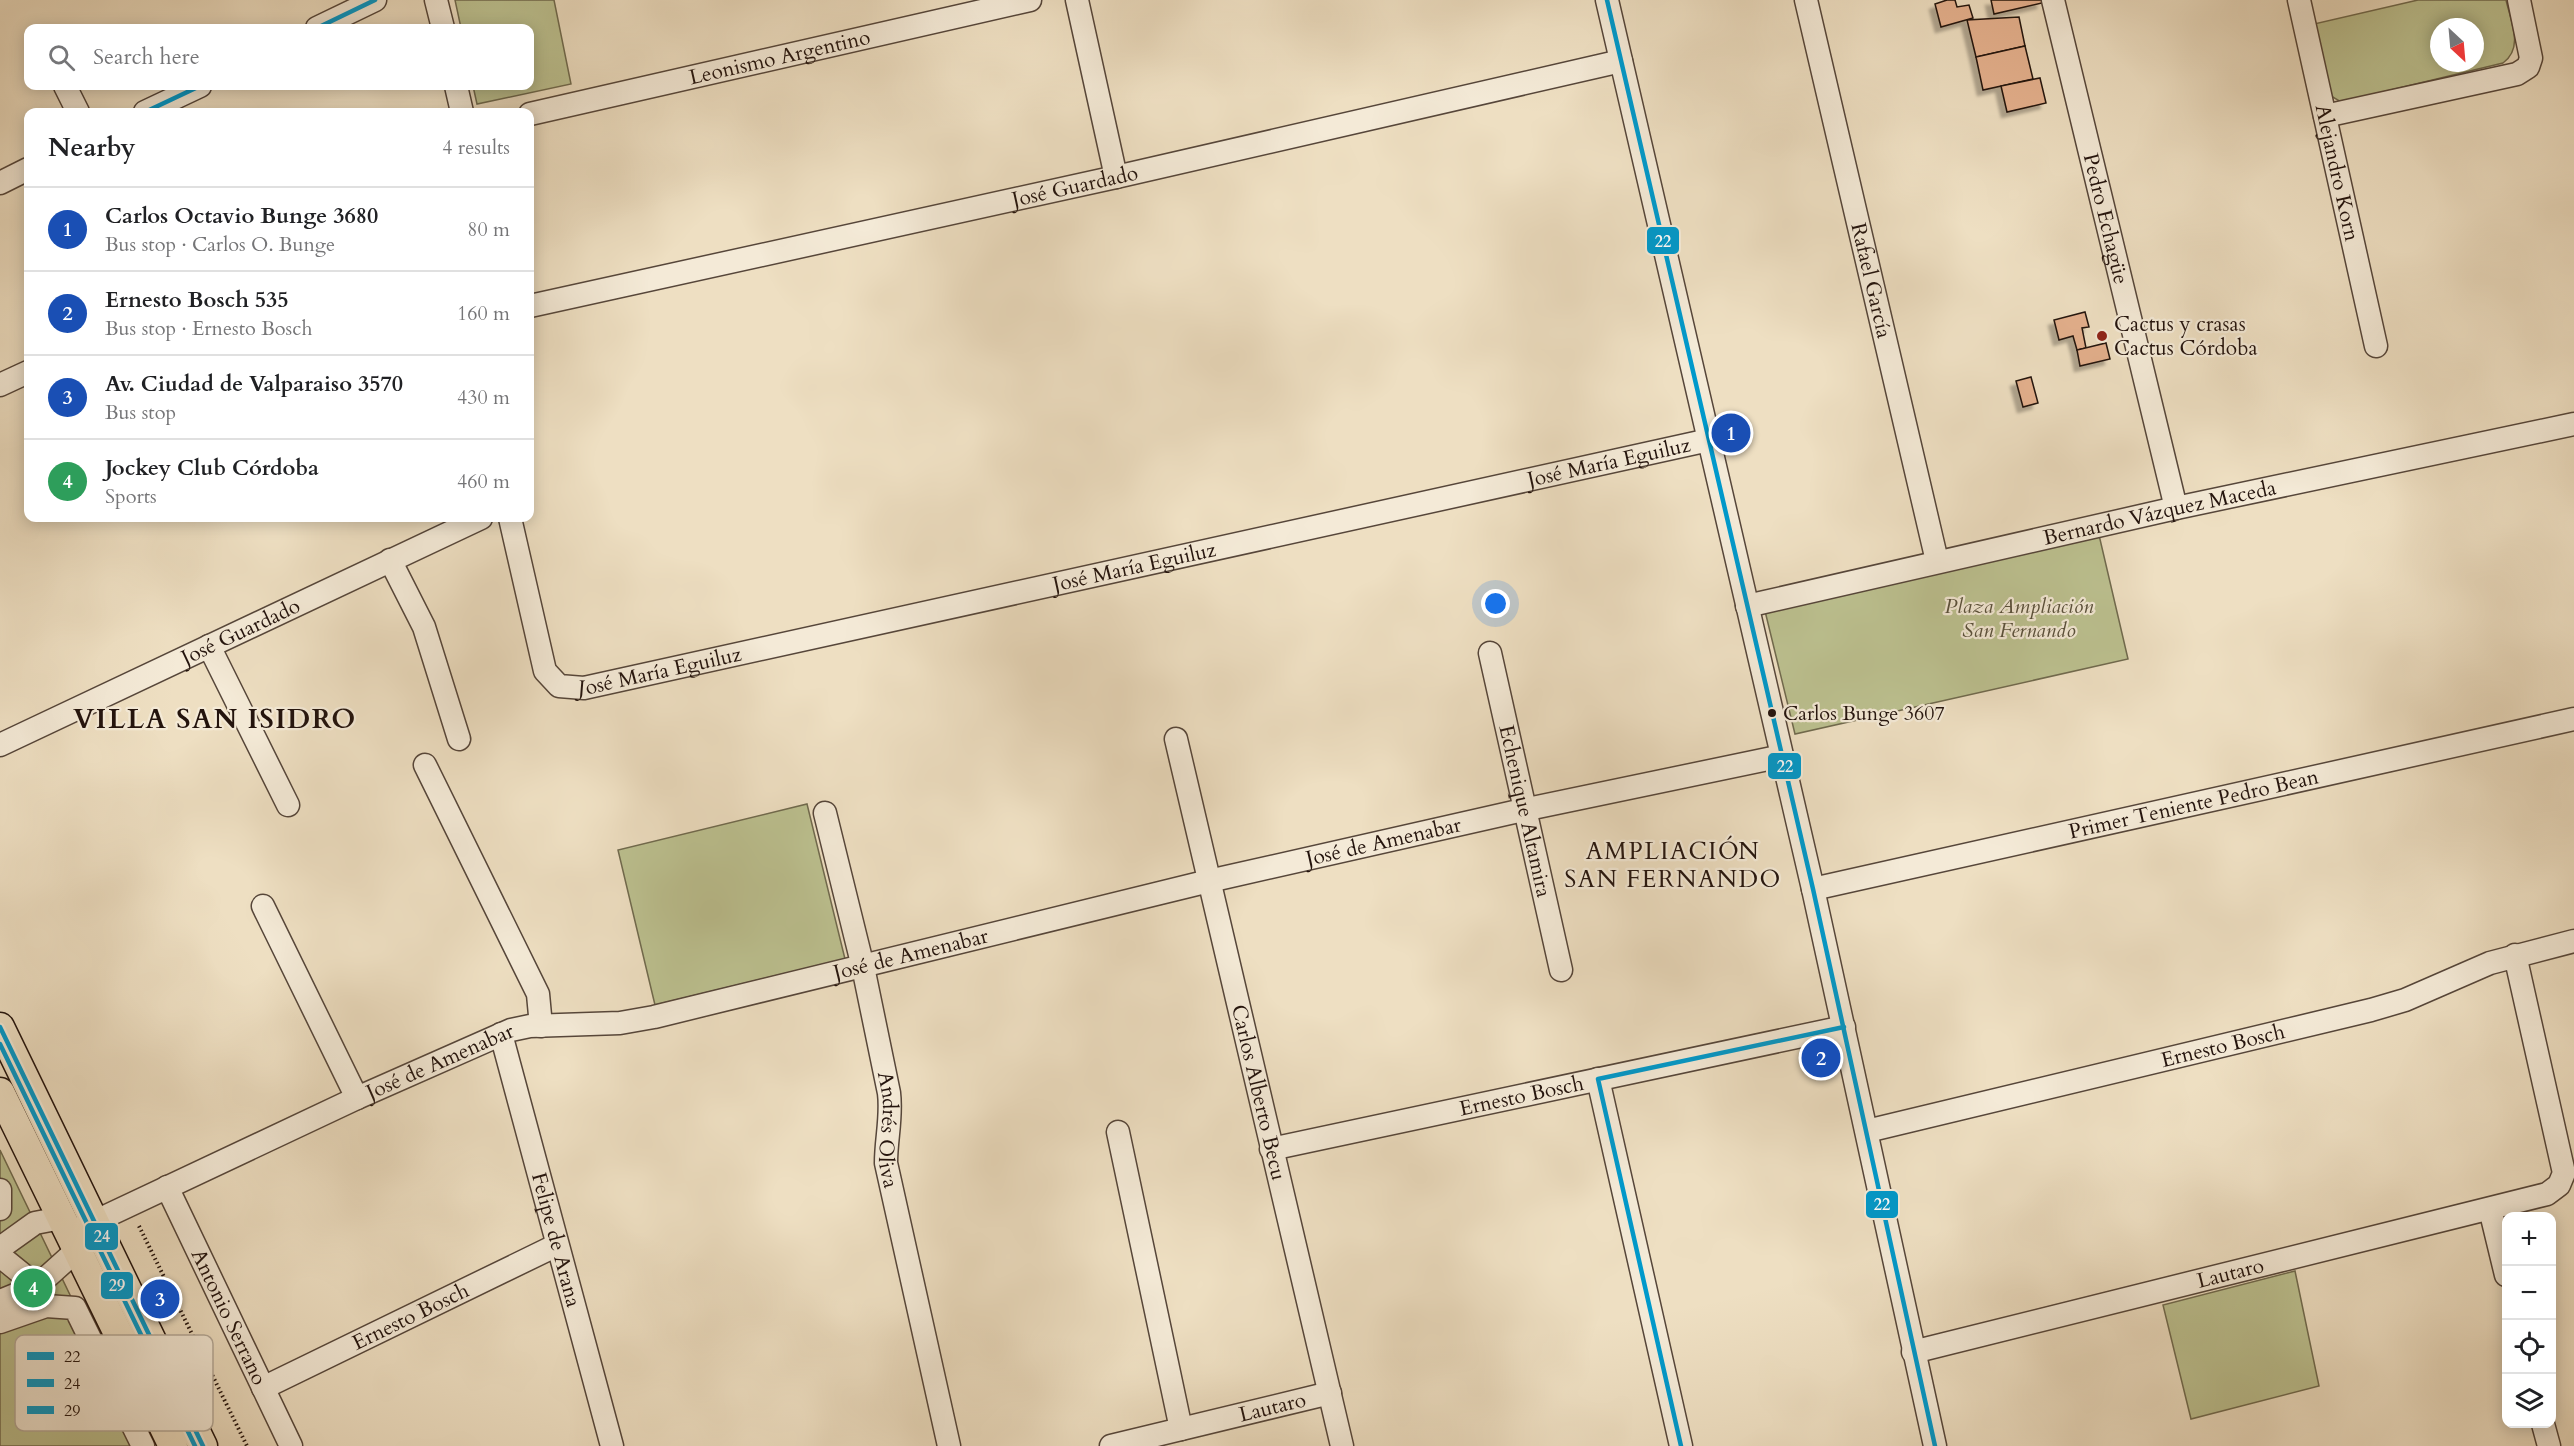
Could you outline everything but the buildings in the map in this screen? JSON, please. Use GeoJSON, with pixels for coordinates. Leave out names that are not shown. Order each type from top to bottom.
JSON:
{"type":"FeatureCollection","features":[{"type":"Feature","properties":{"kind":"main road"},"geometry":{"type":"LineString","coordinates":[[0,1027],[75,1231],[122,1335]]}},
{"type":"Feature","properties":{"kind":"main road"},"geometry":{"type":"LineString","coordinates":[[0,1092],[75,1231],[137,1335]]}},
{"type":"Feature","properties":{"kind":"main road"},"geometry":{"type":"LineString","coordinates":[[166,1431],[173,1446]]}},
{"type":"Feature","properties":{"kind":"main road"},"geometry":{"type":"LineString","coordinates":[[194,1431],[203,1446]]}},
{"type":"Feature","properties":{"kind":"street"},"geometry":{"type":"LineString","coordinates":[[325,24],[375,0]]}},
{"type":"Feature","properties":{"kind":"street"},"geometry":{"type":"LineString","coordinates":[[436,0],[442,24]]}},
{"type":"Feature","properties":{"kind":"street","name":"Leonismo Argentino"},"geometry":{"type":"LineString","coordinates":[[534,113],[1030,0]]}},
{"type":"Feature","properties":{"kind":"street"},"geometry":{"type":"LineString","coordinates":[[1077,0],[1116,177]]}},
{"type":"Feature","properties":{"kind":"street"},"geometry":{"type":"LineString","coordinates":[[1607,0],[1814,889],[1935,1446]]}},
{"type":"Feature","properties":{"kind":"street","name":"Rafael García"},"geometry":{"type":"LineString","coordinates":[[1806,0],[1937,561]]}},
{"type":"Feature","properties":{"kind":"street","name":"Pedro Echagüe"},"geometry":{"type":"LineString","coordinates":[[2053,0],[2176,508]]}},
{"type":"Feature","properties":{"kind":"street","name":"Alejandro Korn"},"geometry":{"type":"LineString","coordinates":[[2300,0],[2376,346]]}},
{"type":"Feature","properties":{"kind":"street"},"geometry":{"type":"LineString","coordinates":[[2325,116],[2517,74],[2528,67],[2531,58],[2519,0]]}},
{"type":"Feature","properties":{"kind":"street","name":"José Guardado"},"geometry":{"type":"LineString","coordinates":[[534,305],[1116,177],[1621,61]]}},
{"type":"Feature","properties":{"kind":"street"},"geometry":{"type":"LineString","coordinates":[[67,90],[76,108]]}},
{"type":"Feature","properties":{"kind":"street"},"geometry":{"type":"LineString","coordinates":[[153,108],[192,90]]}},
{"type":"Feature","properties":{"kind":"street"},"geometry":{"type":"LineString","coordinates":[[457,90],[461,108]]}},
{"type":"Feature","properties":{"kind":"street"},"geometry":{"type":"LineString","coordinates":[[0,183],[24,172]]}},
{"type":"Feature","properties":{"kind":"street"},"geometry":{"type":"LineString","coordinates":[[0,386],[24,374]]}},
{"type":"Feature","properties":{"kind":"street","name":"Bernardo Vázquez Maceda"},"geometry":{"type":"LineString","coordinates":[[1748,606],[2176,508],[2574,423]]}},
{"type":"Feature","properties":{"kind":"street","name":"José María Eguiluz"},"geometry":{"type":"LineString","coordinates":[[511,522],[545,671],[559,686],[584,688],[1709,440]]}},
{"type":"Feature","properties":{"kind":"street","name":"José Guardado"},"geometry":{"type":"LineString","coordinates":[[0,745],[472,522]]}},
{"type":"Feature","properties":{"kind":"street"},"geometry":{"type":"LineString","coordinates":[[390,560],[424,627],[459,739]]}},
{"type":"Feature","properties":{"kind":"street"},"geometry":{"type":"LineString","coordinates":[[210,646],[288,806]]}},
{"type":"Feature","properties":{"kind":"street","name":"Echenique Altamira"},"geometry":{"type":"LineString","coordinates":[[1490,653],[1560,970]]}},
{"type":"Feature","properties":{"kind":"street","name":"Primer Teniente Pedro Bean"},"geometry":{"type":"LineString","coordinates":[[1814,889],[2574,719]]}},
{"type":"Feature","properties":{"kind":"street","name":"Carlos Alberto Becu"},"geometry":{"type":"LineString","coordinates":[[1176,739],[1342,1446]]}},
{"type":"Feature","properties":{"kind":"street","name":"José de Amenabar"},"geometry":{"type":"LineString","coordinates":[[75,1231],[357,1098],[501,1034],[541,1026],[620,1023],[863,967],[1209,881],[1523,810],[1782,756]]}},
{"type":"Feature","properties":{"kind":"street"},"geometry":{"type":"LineString","coordinates":[[425,765],[538,994],[541,1026]]}},
{"type":"Feature","properties":{"kind":"street","name":"Andrés Oliva"},"geometry":{"type":"LineString","coordinates":[[825,813],[863,967],[890,1093],[891,1109],[886,1163],[949,1446]]}},
{"type":"Feature","properties":{"kind":"street"},"geometry":{"type":"LineString","coordinates":[[263,906],[357,1098]]}},
{"type":"Feature","properties":{"kind":"street","name":"Ernesto Bosch"},"geometry":{"type":"LineString","coordinates":[[1867,1131],[2371,1010],[2405,1000],[2490,963],[2574,941]]}},
{"type":"Feature","properties":{"kind":"street","name":"Lautaro"},"geometry":{"type":"LineString","coordinates":[[1914,1352],[2547,1194],[2559,1185],[2564,1173],[2515,955]]}},
{"type":"Feature","properties":{"kind":"street","name":"Ernesto Bosch"},"geometry":{"type":"LineString","coordinates":[[1271,1149],[1844,1027]]}},
{"type":"Feature","properties":{"kind":"street","name":"Felipe de Arana"},"geometry":{"type":"LineString","coordinates":[[501,1034],[612,1446]]}},
{"type":"Feature","properties":{"kind":"street"},"geometry":{"type":"LineString","coordinates":[[1598,1079],[1681,1446]]}},
{"type":"Feature","properties":{"kind":"street"},"geometry":{"type":"LineString","coordinates":[[1118,1132],[1181,1429]]}},
{"type":"Feature","properties":{"kind":"street","name":"Antonio Serrano"},"geometry":{"type":"LineString","coordinates":[[167,1187],[291,1446]]}},
{"type":"Feature","properties":{"kind":"street"},"geometry":{"type":"LineString","coordinates":[[0,1190],[0,1209]]}},
{"type":"Feature","properties":{"kind":"street"},"geometry":{"type":"LineString","coordinates":[[2490,1209],[2504,1266]]}},
{"type":"Feature","properties":{"kind":"street"},"geometry":{"type":"LineString","coordinates":[[0,1248],[35,1223],[75,1231],[37,1286],[0,1301]]}},
{"type":"Feature","properties":{"kind":"street","name":"Ernesto Bosch"},"geometry":{"type":"LineString","coordinates":[[263,1388],[557,1245]]}},
{"type":"Feature","properties":{"kind":"street"},"geometry":{"type":"LineString","coordinates":[[0,1256],[37,1286]]}},
{"type":"Feature","properties":{"kind":"street"},"geometry":{"type":"LineString","coordinates":[[0,1322],[46,1306],[75,1308],[88,1335]]}},
{"type":"Feature","properties":{"kind":"street","name":"Lautaro"},"geometry":{"type":"LineString","coordinates":[[1111,1446],[1330,1393]]}},
{"type":"Feature","properties":{"kind":"street"},"geometry":{"type":"LineString","coordinates":[[2544,1428],[2548,1446]]}},
{"type":"Feature","properties":{"kind":"street"},"geometry":{"type":"LineString","coordinates":[[136,1431],[143,1446]]}},
{"type":"Feature","properties":{"kind":"path"},"geometry":{"type":"LineString","coordinates":[[129,1205],[193,1335]]}},
{"type":"Feature","properties":{"kind":"path"},"geometry":{"type":"LineString","coordinates":[[213,1377],[247,1446]]}},
{"type":"Feature","properties":{"kind":"green space"},"geometry":{"type":"Polygon","coordinates":[[[455,0],[554,0],[571,84],[477,104],[474,90],[534,90],[534,24],[460,24],[455,0]]]}},
{"type":"Feature","properties":{"kind":"green space"},"geometry":{"type":"Polygon","coordinates":[[[2418,0],[2506,0],[2513,26],[2514,42],[2513,50],[2503,63],[2484,68],[2484,18],[2430,18],[2430,72],[2466,72],[2341,102],[2331,96],[2314,24],[2418,0]]]}},
{"type":"Feature","properties":{"kind":"green space","name":"Plaza Ampliación San Fernando"},"geometry":{"type":"Polygon","coordinates":[[[2099,535],[2128,659],[1795,734],[1765,611],[2099,535]]]}},
{"type":"Feature","properties":{"kind":"green space"},"geometry":{"type":"Polygon","coordinates":[[[807,804],[845,959],[655,1005],[618,850],[807,804]]]}},
{"type":"Feature","properties":{"kind":"green space"},"geometry":{"type":"Polygon","coordinates":[[[0,1150],[89,1335],[15,1335],[15,1431],[136,1431],[143,1446],[0,1446],[0,1150]]]}},
{"type":"Feature","properties":{"kind":"green space"},"geometry":{"type":"Polygon","coordinates":[[[2295,1271],[2319,1386],[2191,1419],[2163,1305],[2295,1271]]]}},
{"type":"Feature","properties":{"kind":"transit line","name":"22"},"geometry":{"type":"LineString","coordinates":[[325,24],[375,0]]}},
{"type":"Feature","properties":{"kind":"transit line","name":"22"},"geometry":{"type":"LineString","coordinates":[[1607,0],[1813,889],[1935,1446]]}},
{"type":"Feature","properties":{"kind":"transit line","name":"22"},"geometry":{"type":"LineString","coordinates":[[153,108],[192,90]]}},
{"type":"Feature","properties":{"kind":"transit line","name":"24"},"geometry":{"type":"LineString","coordinates":[[0,1027],[149,1335]]}},
{"type":"Feature","properties":{"kind":"transit line","name":"22"},"geometry":{"type":"LineString","coordinates":[[1681,1446],[1598,1079],[1844,1027]]}},
{"type":"Feature","properties":{"kind":"transit line","name":"29"},"geometry":{"type":"LineString","coordinates":[[0,1044],[141,1335]]}},
{"type":"Feature","properties":{"kind":"transit line","name":"29"},"geometry":{"type":"LineString","coordinates":[[188,1431],[195,1446]]}},
{"type":"Feature","properties":{"kind":"transit line","name":"24"},"geometry":{"type":"LineString","coordinates":[[196,1431],[203,1446]]}},
{"type":"Feature","properties":{"kind":"place","name":"Cactus y crasas Cactus Córdoba"},"geometry":{"type":"Point","coordinates":[2102,336]}},
{"type":"Feature","properties":{"kind":"place","name":"Carlos Octavio Bunge 3680"},"geometry":{"type":"Point","coordinates":[1731,433]}},
{"type":"Feature","properties":{"kind":"place","name":"Carlos Bunge 3607"},"geometry":{"type":"Point","coordinates":[1772,713]}},
{"type":"Feature","properties":{"kind":"place","name":"Ernesto Bosch 535"},"geometry":{"type":"Point","coordinates":[1821,1058]}},
{"type":"Feature","properties":{"kind":"place","name":"Jockey Club Córdoba"},"geometry":{"type":"Point","coordinates":[33,1288]}},
{"type":"Feature","properties":{"kind":"place","name":"Av. Ciudad de Valparaiso 3570"},"geometry":{"type":"Point","coordinates":[160,1299]}},
{"type":"Feature","properties":{"kind":"district","name":"VILLA SAN ISIDRO"},"geometry":{"type":"Point","coordinates":[215,719]}},
{"type":"Feature","properties":{"kind":"district","name":"AMPLIACIÓN SAN FERNANDO"},"geometry":{"type":"Point","coordinates":[1673,865]}}]}
